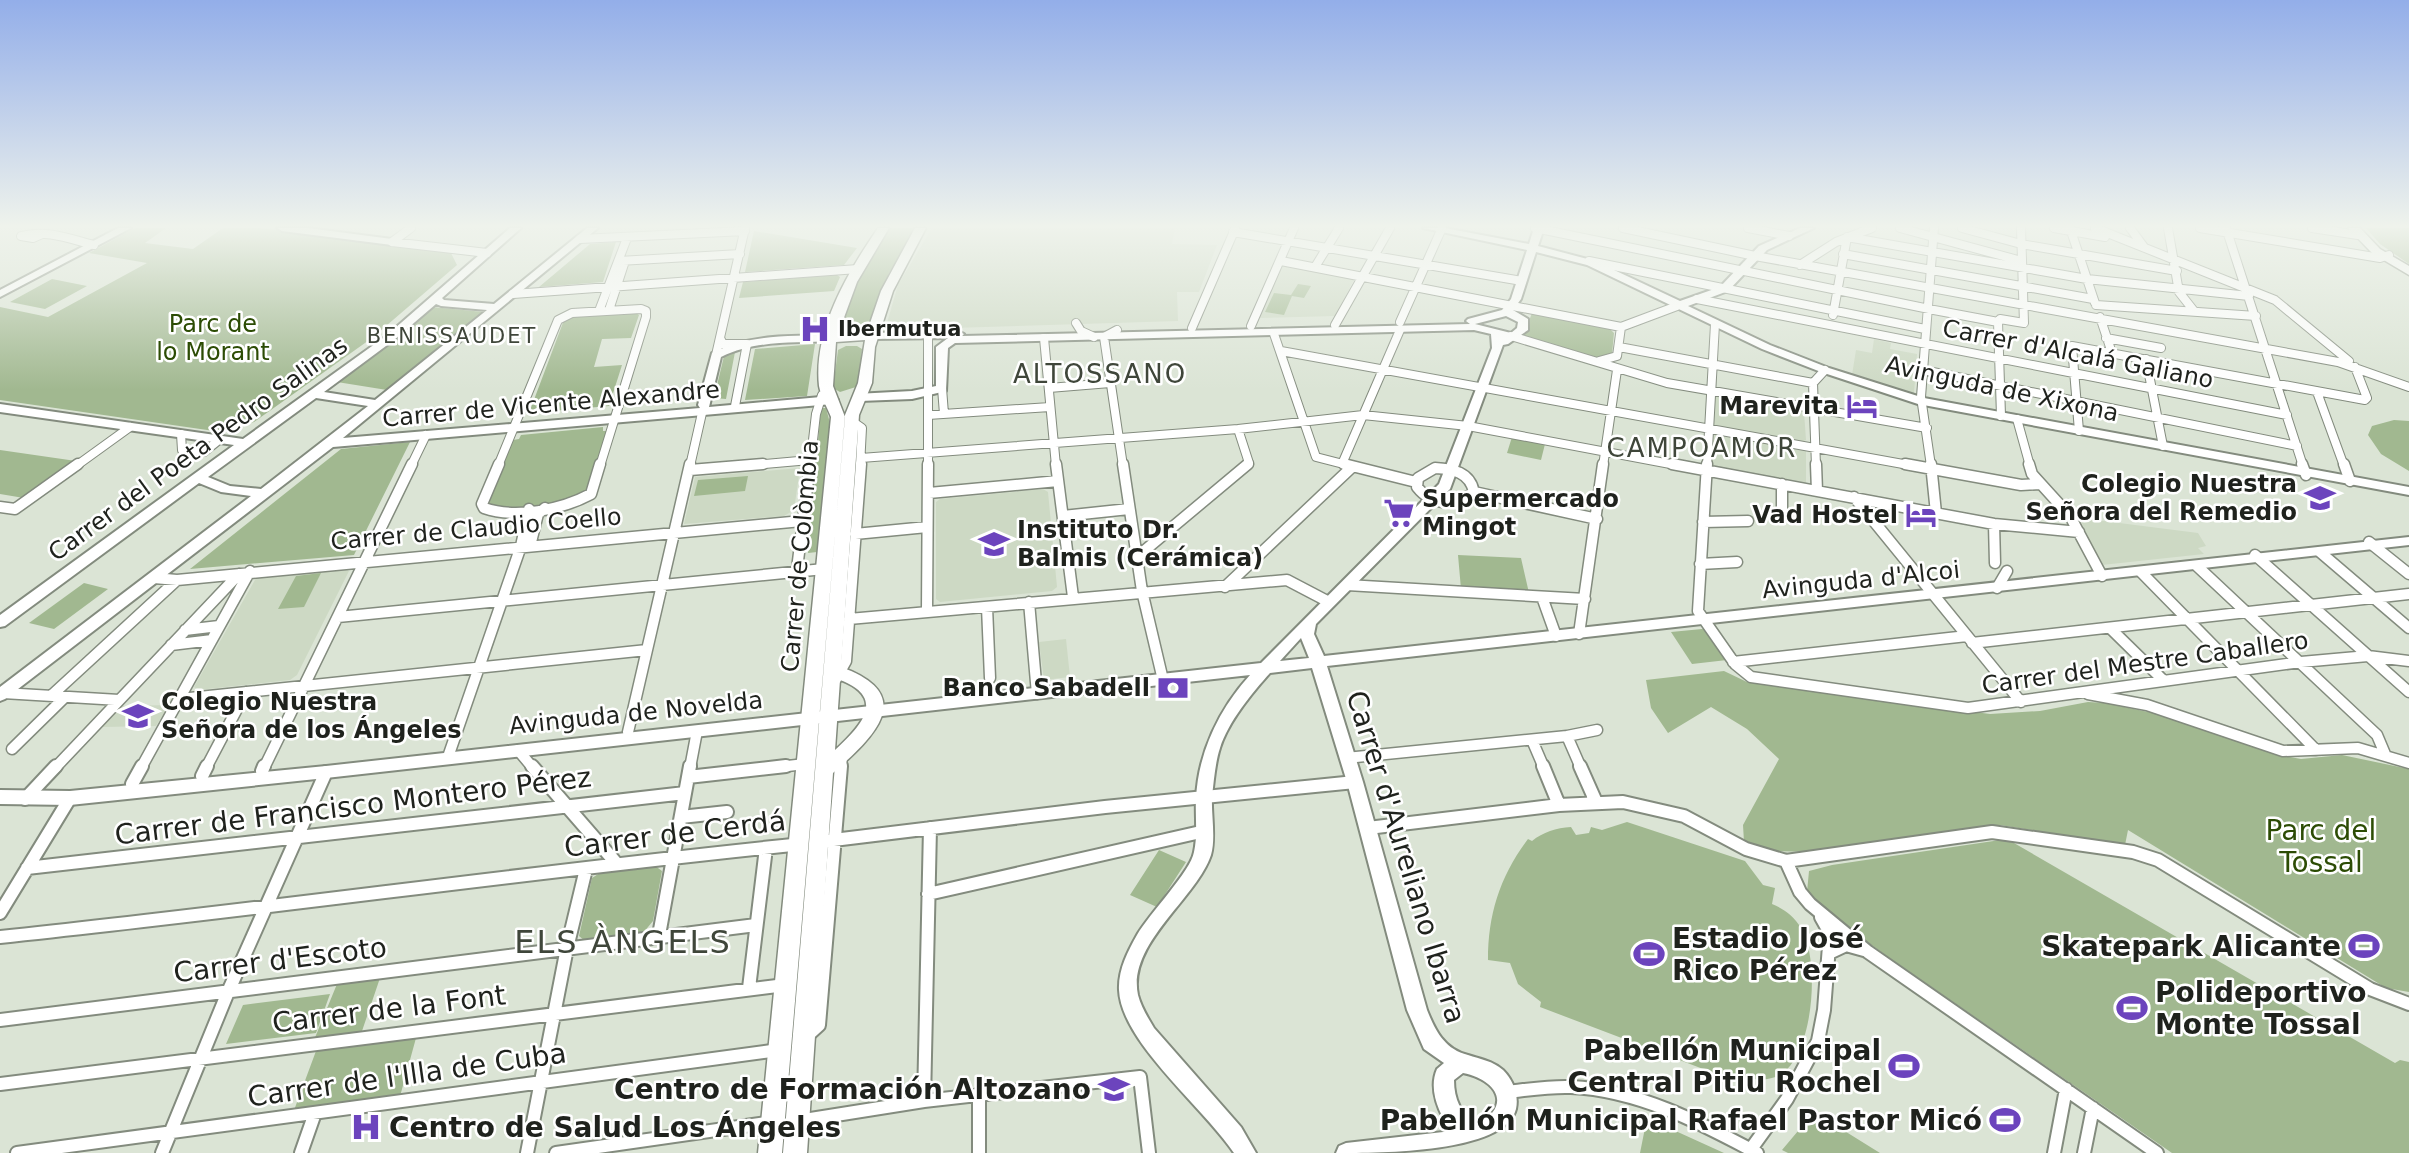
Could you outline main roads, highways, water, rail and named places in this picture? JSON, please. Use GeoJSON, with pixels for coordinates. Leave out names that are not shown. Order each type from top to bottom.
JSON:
{"type":"FeatureCollection","features":[{"type":"Feature","properties":{"kind":"main road"},"geometry":{"type":"LineString","coordinates":[[0,294],[23,282]]}},
{"type":"Feature","properties":{"kind":"main road","name":"Carrer del Poeta Pedro Salinas"},"geometry":{"type":"LineString","coordinates":[[0,622],[390,338],[454,282]]}},
{"type":"Feature","properties":{"kind":"main road"},"geometry":{"type":"LineString","coordinates":[[2,694],[341,434],[528,282]]}},
{"type":"Feature","properties":{"kind":"main road","name":"Carrer de Colòmbia"},"geometry":{"type":"LineString","coordinates":[[820,713],[824,569],[838,417],[825,396],[831,338],[853,282]]}},
{"type":"Feature","properties":{"kind":"main road","name":"Carrer de Colòmbia"},"geometry":{"type":"LineString","coordinates":[[820,713],[835,676],[852,421],[860,397],[872,335],[890,282]]}},
{"type":"Feature","properties":{"kind":"main road"},"geometry":{"type":"LineString","coordinates":[[1498,348],[1491,325],[1508,311],[1522,282]]}},
{"type":"Feature","properties":{"kind":"main road","name":"Avinguda de Xixona"},"geometry":{"type":"LineString","coordinates":[[1632,282],[1715,324],[1825,370],[1922,401],[2305,474],[2409,491]]}},
{"type":"Feature","properties":{"kind":"main road"},"geometry":{"type":"LineString","coordinates":[[1677,306],[1724,289],[1731,282]]}},
{"type":"Feature","properties":{"kind":"main road"},"geometry":{"type":"LineString","coordinates":[[436,298],[441,303],[497,307]]}},
{"type":"Feature","properties":{"kind":"main road"},"geometry":{"type":"LineString","coordinates":[[928,335],[947,344],[1044,338],[1274,334],[1477,321],[1508,311],[1524,321],[1522,330],[1498,348],[1445,486],[1284,647],[1241,695],[1212,748],[1205,796],[1203,853],[1134,961],[1129,993],[1137,1017],[1174,1067],[1234,1134],[1246,1153]]}},
{"type":"Feature","properties":{"kind":"main road"},"geometry":{"type":"LineString","coordinates":[[703,409],[716,355],[747,344],[872,335],[928,335],[1081,326],[1117,330],[1335,325],[1474,327],[1511,336]]}},
{"type":"Feature","properties":{"kind":"main road"},"geometry":{"type":"LineString","coordinates":[[825,396],[928,393],[942,388],[947,344]]}},
{"type":"Feature","properties":{"kind":"main road"},"geometry":{"type":"LineString","coordinates":[[313,394],[346,397],[370,402],[374,406]]}},
{"type":"Feature","properties":{"kind":"main road","name":"Carrer de Vicente Alexandre"},"geometry":{"type":"LineString","coordinates":[[703,409],[777,406],[825,396]]}},
{"type":"Feature","properties":{"kind":"main road","name":"Carrer de Vicente Alexandre"},"geometry":{"type":"LineString","coordinates":[[341,434],[515,424],[735,406],[777,406]]}},
{"type":"Feature","properties":{"kind":"main road"},"geometry":{"type":"LineString","coordinates":[[0,408],[243,443]]}},
{"type":"Feature","properties":{"kind":"main road","name":"Carrer de Vicente Alexandre"},"geometry":{"type":"LineString","coordinates":[[328,443],[515,424]]}},
{"type":"Feature","properties":{"kind":"main road"},"geometry":{"type":"LineString","coordinates":[[198,476],[206,483],[243,492],[265,493]]}},
{"type":"Feature","properties":{"kind":"main road","name":"Avinguda d'Alcoi"},"geometry":{"type":"LineString","coordinates":[[1316,655],[1579,634],[2409,541]]}},
{"type":"Feature","properties":{"kind":"main road","name":"Carrer d'Aureliano Ibarra"},"geometry":{"type":"LineString","coordinates":[[1309,622],[1307,634],[1355,782],[1417,1010],[1432,1043],[1460,1063]]}},
{"type":"Feature","properties":{"kind":"main road"},"geometry":{"type":"LineString","coordinates":[[1284,647],[1316,655]]}},
{"type":"Feature","properties":{"kind":"main road","name":"Avinguda de Novelda"},"geometry":{"type":"LineString","coordinates":[[0,789],[70,798],[326,772],[628,732],[1262,670],[1316,655]]}},
{"type":"Feature","properties":{"kind":"main road"},"geometry":{"type":"LineString","coordinates":[[825,769],[870,727],[876,708],[870,690],[835,676]]}},
{"type":"Feature","properties":{"kind":"main road"},"geometry":{"type":"LineString","coordinates":[[770,1153],[805,764],[820,713]]}},
{"type":"Feature","properties":{"kind":"main road"},"geometry":{"type":"LineString","coordinates":[[795,1153],[803,1040],[827,841],[820,713]]}},
{"type":"Feature","properties":{"kind":"main road","name":"Avinguda de Novelda"},"geometry":{"type":"LineString","coordinates":[[0,797],[202,776],[518,750],[697,731],[820,713]]}},
{"type":"Feature","properties":{"kind":"main road"},"geometry":{"type":"LineString","coordinates":[[1346,1153],[1477,1137],[1497,1128],[1503,1119],[1508,1101],[1506,1092],[1495,1076],[1485,1069],[1460,1063],[1444,1076],[1453,1119],[1463,1130],[1477,1137]]}},
{"type":"Feature","properties":{"kind":"main road"},"geometry":{"type":"LineString","coordinates":[[1416,1143],[1443,1131],[1453,1119]]}},
{"type":"Feature","properties":{"kind":"place","name":"Ibermutua"},"geometry":{"type":"Point","coordinates":[815,329]}},
{"type":"Feature","properties":{"kind":"place","name":"Marevita"},"geometry":{"type":"Point","coordinates":[1862,406]}},
{"type":"Feature","properties":{"kind":"place","name":"Colegio Nuestra Señora del Remedio"},"geometry":{"type":"Point","coordinates":[2320,498]}},
{"type":"Feature","properties":{"kind":"place","name":"Supermercado Mingot"},"geometry":{"type":"Point","coordinates":[1399,513]}},
{"type":"Feature","properties":{"kind":"place","name":"Vad Hostel"},"geometry":{"type":"Point","coordinates":[1921,515]}},
{"type":"Feature","properties":{"kind":"place","name":"Instituto Dr. Balmis (Cerámica)"},"geometry":{"type":"Point","coordinates":[994,544]}},
{"type":"Feature","properties":{"kind":"place","name":"Banco Sabadell"},"geometry":{"type":"Point","coordinates":[1173,688]}},
{"type":"Feature","properties":{"kind":"place","name":"Colegio Nuestra Señora de los Ángeles"},"geometry":{"type":"Point","coordinates":[138,716]}},
{"type":"Feature","properties":{"kind":"place","name":"Skatepark Alicante"},"geometry":{"type":"Point","coordinates":[2364,946]}},
{"type":"Feature","properties":{"kind":"place","name":"Estadio José Rico Pérez"},"geometry":{"type":"Point","coordinates":[1649,954]}},
{"type":"Feature","properties":{"kind":"place","name":"Polideportivo Monte Tossal"},"geometry":{"type":"Point","coordinates":[2132,1008]}},
{"type":"Feature","properties":{"kind":"place","name":"Pabellón Municipal Central Pitiu Rochel"},"geometry":{"type":"Point","coordinates":[1904,1066]}},
{"type":"Feature","properties":{"kind":"place","name":"Centro de Formación Altozano"},"geometry":{"type":"Point","coordinates":[1114,1089]}},
{"type":"Feature","properties":{"kind":"place","name":"Pabellón Municipal Rafael Pastor Micó"},"geometry":{"type":"Point","coordinates":[2005,1120]}},
{"type":"Feature","properties":{"kind":"place","name":"Centro de Salud Los Ángeles"},"geometry":{"type":"Point","coordinates":[366,1127]}},
{"type":"Feature","properties":{"kind":"district","name":"BENISSAUDET"},"geometry":{"type":"Point","coordinates":[452,336]}},
{"type":"Feature","properties":{"kind":"district","name":"ALTOSSANO"},"geometry":{"type":"Point","coordinates":[1100,374]}},
{"type":"Feature","properties":{"kind":"district","name":"CAMPOAMOR"},"geometry":{"type":"Point","coordinates":[1702,448]}},
{"type":"Feature","properties":{"kind":"district","name":"ELS ÀNGELS"},"geometry":{"type":"Point","coordinates":[623,942]}},
{"type":"Feature","properties":{"kind":"park label","name":"Parc de lo Morant"},"geometry":{"type":"Point","coordinates":[213,338]}},
{"type":"Feature","properties":{"kind":"park label","name":"Parc del Tossal"},"geometry":{"type":"Point","coordinates":[2321,846]}}]}
